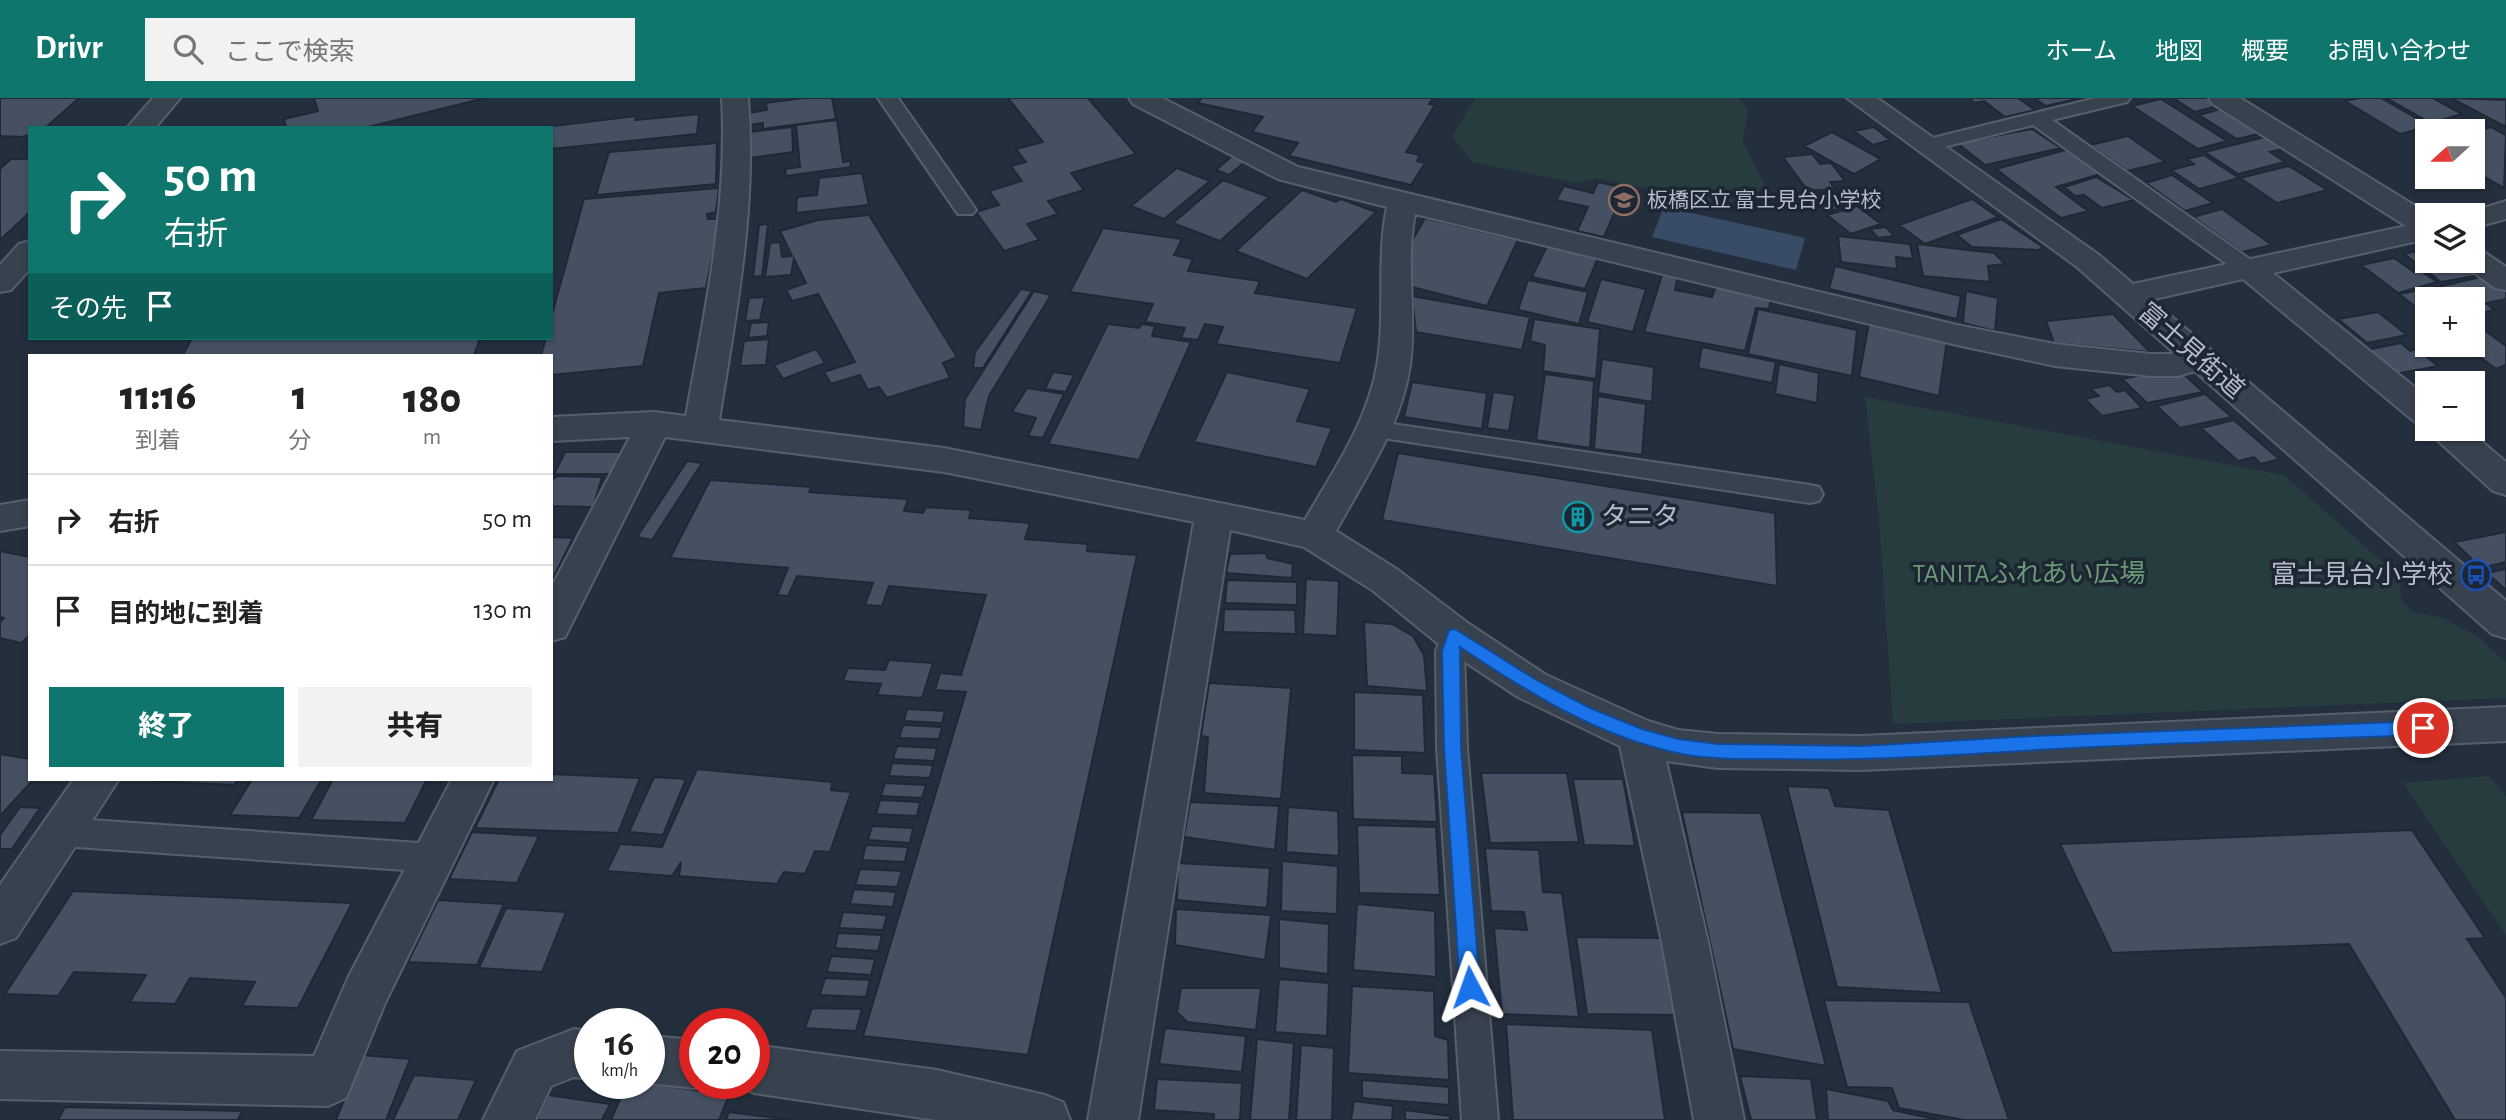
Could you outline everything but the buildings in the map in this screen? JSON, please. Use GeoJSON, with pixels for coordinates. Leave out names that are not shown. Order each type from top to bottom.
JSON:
{"type":"FeatureCollection","features":[{"type":"Feature","properties":{"kind":"street"},"geometry":{"type":"LineString","coordinates":[[142,126],[167,98]]}},
{"type":"Feature","properties":{"kind":"street"},"geometry":{"type":"LineString","coordinates":[[701,428],[735,209],[740,144],[735,98]]}},
{"type":"Feature","properties":{"kind":"street"},"geometry":{"type":"LineString","coordinates":[[1142,98],[1288,173],[1404,202],[1957,335],[2055,355],[2151,365],[2178,365],[2200,359]]}},
{"type":"Feature","properties":{"kind":"street","name":"富士見街道"},"geometry":{"type":"LineString","coordinates":[[1860,98],[1923,146],[2043,227],[2128,295],[2506,623]]}},
{"type":"Feature","properties":{"kind":"street"},"geometry":{"type":"LineString","coordinates":[[2222,98],[2415,220]]}},
{"type":"Feature","properties":{"kind":"street"},"geometry":{"type":"LineString","coordinates":[[1315,536],[1372,429],[1389,388],[1398,320],[1397,223],[1404,202]]}},
{"type":"Feature","properties":{"kind":"street"},"geometry":{"type":"LineString","coordinates":[[2485,216],[2506,210]]}},
{"type":"Feature","properties":{"kind":"street"},"geometry":{"type":"LineString","coordinates":[[2128,295],[2250,270],[2415,231]]}},
{"type":"Feature","properties":{"kind":"street"},"geometry":{"type":"LineString","coordinates":[[0,283],[28,252]]}},
{"type":"Feature","properties":{"kind":"street"},"geometry":{"type":"LineString","coordinates":[[2485,266],[2506,281]]}},
{"type":"Feature","properties":{"kind":"street"},"geometry":{"type":"LineString","coordinates":[[2250,270],[2415,404]]}},
{"type":"Feature","properties":{"kind":"street"},"geometry":{"type":"LineString","coordinates":[[553,622],[654,424]]}},
{"type":"Feature","properties":{"kind":"street"},"geometry":{"type":"LineString","coordinates":[[553,429],[654,424],[944,460],[1214,513],[1315,536],[1385,580],[1455,635],[1532,686],[1639,736],[1678,747],[1718,751],[1861,753],[2033,743],[2506,724]]}},
{"type":"Feature","properties":{"kind":"street"},"geometry":{"type":"LineString","coordinates":[[2485,438],[2506,438]]}},
{"type":"Feature","properties":{"kind":"street"},"geometry":{"type":"LineString","coordinates":[[2461,441],[2506,482]]}},
{"type":"Feature","properties":{"kind":"street"},"geometry":{"type":"LineString","coordinates":[[0,518],[28,513]]}},
{"type":"Feature","properties":{"kind":"street"},"geometry":{"type":"LineString","coordinates":[[1113,1120],[1214,513]]}},
{"type":"Feature","properties":{"kind":"street"},"geometry":{"type":"LineString","coordinates":[[1639,736],[1685,942],[1719,1120]]}},
{"type":"Feature","properties":{"kind":"street"},"geometry":{"type":"LineString","coordinates":[[0,923],[97,781]]}},
{"type":"Feature","properties":{"kind":"street"},"geometry":{"type":"LineString","coordinates":[[0,1075],[328,1081],[366,992],[472,781]]}},
{"type":"Feature","properties":{"kind":"street"},"geometry":{"type":"LineString","coordinates":[[508,1120],[534,1068],[574,1054]]}},
{"type":"Feature","properties":{"kind":"street"},"geometry":{"type":"LineString","coordinates":[[770,1070],[835,1076],[976,1102],[1045,1120]]}},
{"type":"Feature","properties":{"kind":"lane"},"geometry":{"type":"LineString","coordinates":[[888,98],[965,210]]}},
{"type":"Feature","properties":{"kind":"lane"},"geometry":{"type":"LineString","coordinates":[[1923,146],[2120,98]]}},
{"type":"Feature","properties":{"kind":"lane"},"geometry":{"type":"LineString","coordinates":[[2036,118],[2250,270]]}},
{"type":"Feature","properties":{"kind":"lane"},"geometry":{"type":"LineString","coordinates":[[1372,429],[1589,458],[1810,494]]}},
{"type":"Feature","properties":{"kind":"lane"},"geometry":{"type":"LineString","coordinates":[[1455,635],[1450,651],[1452,748],[1480,1120]]}},
{"type":"Feature","properties":{"kind":"lane"},"geometry":{"type":"LineString","coordinates":[[62,832],[433,858]]}},
{"type":"Feature","properties":{"kind":"green space"},"geometry":{"type":"Polygon","coordinates":[[[1475,98],[1738,98],[1748,108],[1743,142],[1766,187],[1724,205],[1596,178],[1577,183],[1472,162],[1452,136],[1475,98]]]}},
{"type":"Feature","properties":{"kind":"green space","name":"TANITAふれあい広場"},"geometry":{"type":"Polygon","coordinates":[[[1865,397],[2284,475],[2399,577],[2402,601],[2413,612],[2443,618],[2475,635],[2506,662],[2506,698],[1893,724],[1879,520],[1865,397]]]}},
{"type":"Feature","properties":{"kind":"green space"},"geometry":{"type":"Polygon","coordinates":[[[2489,776],[2506,796],[2506,935],[2403,783],[2489,776]]]}},
{"type":"Feature","properties":{"kind":"water"},"geometry":{"type":"Polygon","coordinates":[[[1664,207],[1805,238],[1796,270],[1652,237],[1664,207]]]}},
{"type":"Feature","properties":{"kind":"place","name":"板橋区立 富士見台小学校"},"geometry":{"type":"Point","coordinates":[1624,200]}},
{"type":"Feature","properties":{"kind":"place","name":"タニタ"},"geometry":{"type":"Point","coordinates":[1578,517]}},
{"type":"Feature","properties":{"kind":"place","name":"富士見台小学校"},"geometry":{"type":"Point","coordinates":[2476,575]}},
{"type":"Feature","properties":{"kind":"route"},"geometry":{"type":"LineString","coordinates":[[1470,987],[1452,748],[1450,651],[1455,635],[1532,686],[1584,713],[1639,736],[1678,747],[1718,751],[1861,753],[2033,743],[2423,728]]}}]}
